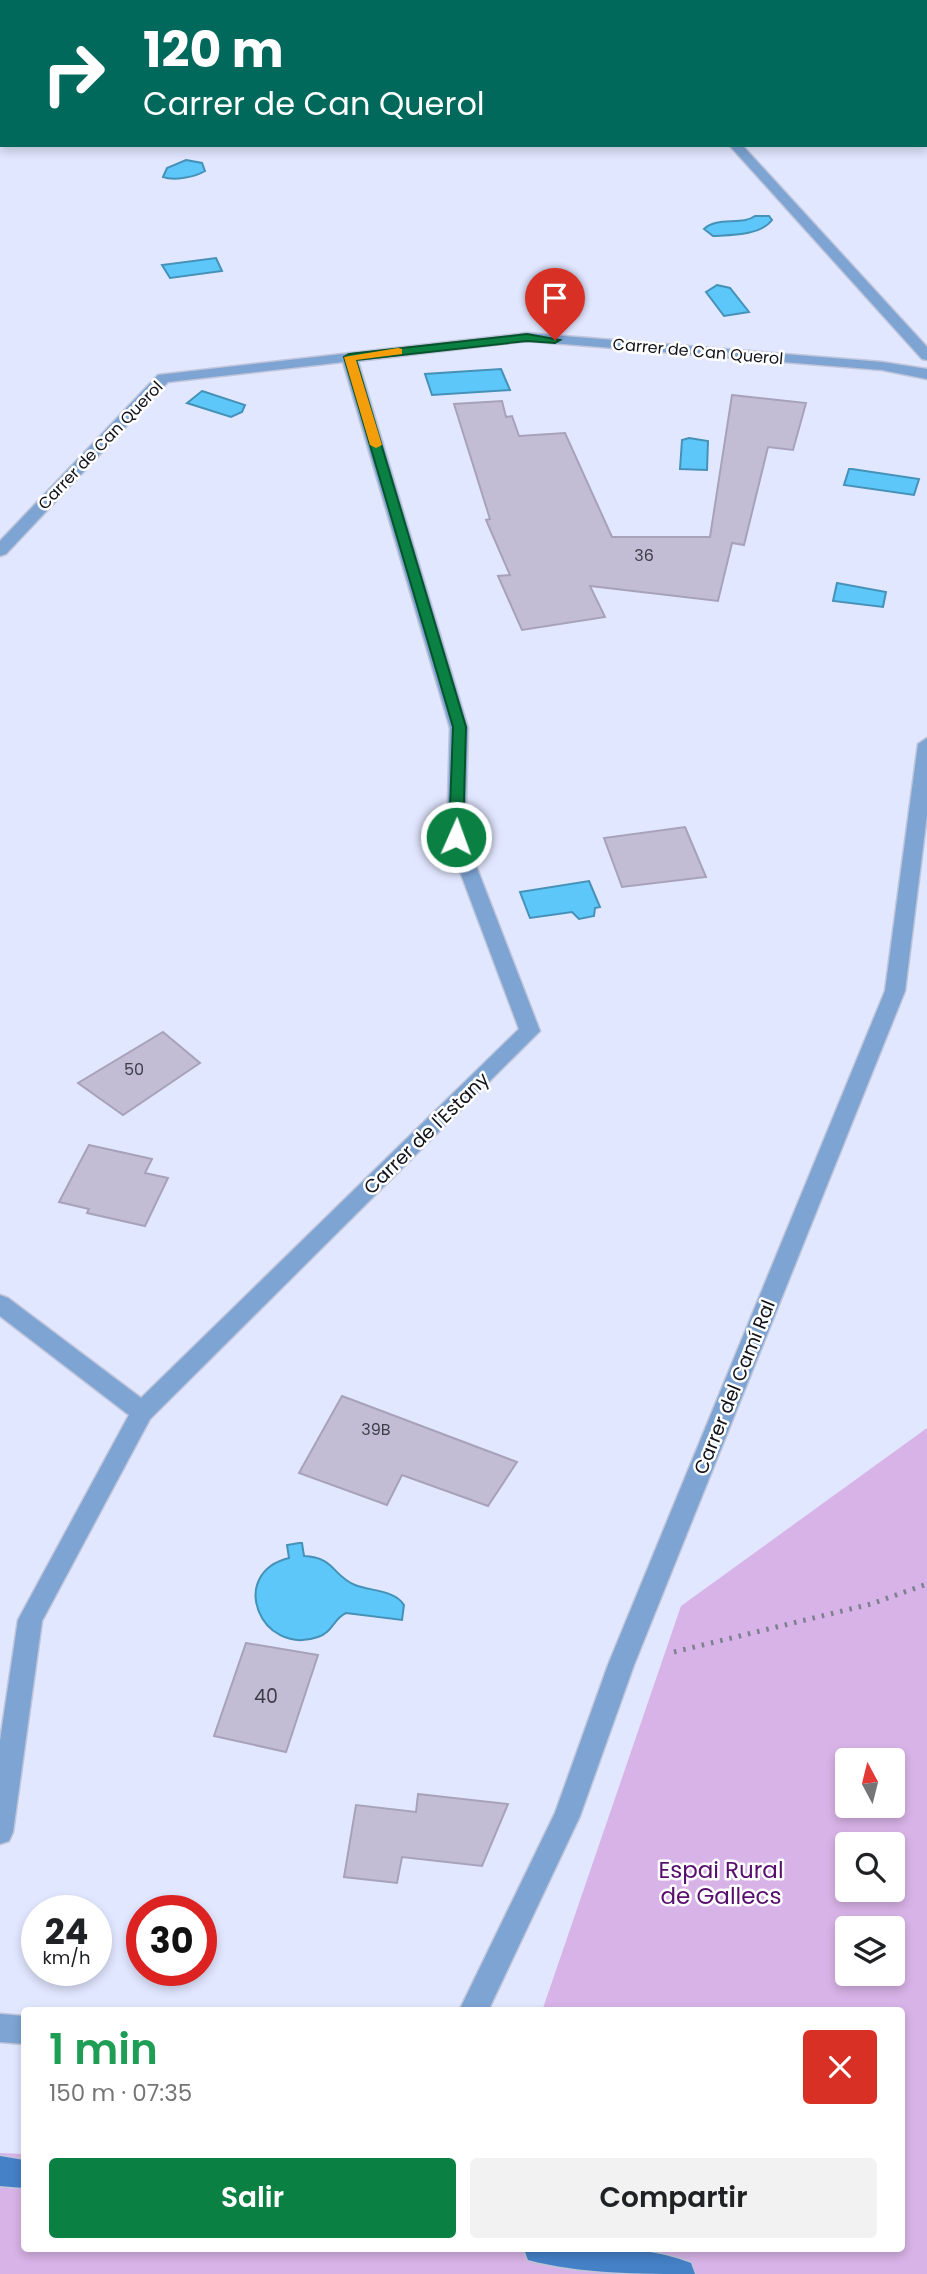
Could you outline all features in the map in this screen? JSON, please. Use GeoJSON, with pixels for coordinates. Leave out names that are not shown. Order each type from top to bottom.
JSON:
{"type":"FeatureCollection","features":[{"type":"Feature","properties":{"kind":"main road"},"geometry":{"type":"LineString","coordinates":[[0,2171],[21,2174]]}},
{"type":"Feature","properties":{"kind":"main road"},"geometry":{"type":"LineString","coordinates":[[556,2252],[680,2274]]}},
{"type":"Feature","properties":{"kind":"street"},"geometry":{"type":"LineString","coordinates":[[737,147],[927,356]]}},
{"type":"Feature","properties":{"kind":"street","name":"Carrer de Can Querol"},"geometry":{"type":"LineString","coordinates":[[0,551],[163,378],[527,337],[882,366],[927,374]]}},
{"type":"Feature","properties":{"kind":"street","name":"Carrer de l'Estany"},"geometry":{"type":"LineString","coordinates":[[0,1832],[30,1620],[142,1412],[530,1031],[456,837],[459,727],[349,357]]}},
{"type":"Feature","properties":{"kind":"street","name":"Carrer del Camí Ral"},"geometry":{"type":"LineString","coordinates":[[475,2007],[567,1816],[621,1665],[895,991],[927,744]]}},
{"type":"Feature","properties":{"kind":"street"},"geometry":{"type":"LineString","coordinates":[[0,1304],[142,1412]]}},
{"type":"Feature","properties":{"kind":"street"},"geometry":{"type":"LineString","coordinates":[[0,2028],[21,2030]]}},
{"type":"Feature","properties":{"kind":"path"},"geometry":{"type":"LineString","coordinates":[[621,1665],[871,1604],[927,1584]]}},
{"type":"Feature","properties":{"kind":"green space","name":"Espai Rural de Gallecs"},"geometry":{"type":"Polygon","coordinates":[[[927,1428],[927,2274],[0,2274],[0,2153],[21,2154],[21,2252],[905,2252],[905,2007],[543,2007],[681,1606],[927,1428]]]}},
{"type":"Feature","properties":{"kind":"water"},"geometry":{"type":"Polygon","coordinates":[[[186,160],[202,163],[205,171],[184,178],[163,177],[167,168],[186,160]]]}},
{"type":"Feature","properties":{"kind":"water"},"geometry":{"type":"Polygon","coordinates":[[[769,216],[772,220],[760,229],[744,234],[713,236],[704,229],[716,223],[769,216]]]}},
{"type":"Feature","properties":{"kind":"water"},"geometry":{"type":"Polygon","coordinates":[[[216,258],[222,271],[170,278],[162,265],[216,258]]]}},
{"type":"Feature","properties":{"kind":"water"},"geometry":{"type":"Polygon","coordinates":[[[717,285],[730,288],[749,312],[724,316],[706,292],[717,285]]]}},
{"type":"Feature","properties":{"kind":"water"},"geometry":{"type":"Polygon","coordinates":[[[501,369],[510,390],[432,395],[425,374],[501,369]]]}},
{"type":"Feature","properties":{"kind":"water"},"geometry":{"type":"Polygon","coordinates":[[[202,391],[245,405],[242,412],[231,417],[187,403],[202,391]]]}},
{"type":"Feature","properties":{"kind":"water"},"geometry":{"type":"Polygon","coordinates":[[[689,438],[708,441],[707,470],[680,469],[682,440],[689,438]]]}},
{"type":"Feature","properties":{"kind":"water"},"geometry":{"type":"Polygon","coordinates":[[[849,469],[919,479],[914,495],[844,485],[849,469]]]}},
{"type":"Feature","properties":{"kind":"water"},"geometry":{"type":"Polygon","coordinates":[[[837,583],[886,592],[883,607],[833,601],[837,583]]]}},
{"type":"Feature","properties":{"kind":"water"},"geometry":{"type":"Polygon","coordinates":[[[589,881],[600,907],[595,908],[594,916],[579,919],[572,912],[530,918],[520,892],[589,881]]]}},
{"type":"Feature","properties":{"kind":"water"},"geometry":{"type":"Polygon","coordinates":[[[302,1543],[304,1556],[328,1563],[355,1585],[395,1596],[404,1605],[402,1620],[346,1613],[323,1635],[298,1640],[280,1635],[267,1625],[258,1611],[256,1595],[259,1579],[270,1567],[289,1558],[287,1545],[302,1543]]]}},
{"type":"Feature","properties":{"kind":"building"},"geometry":{"type":"Polygon","coordinates":[[[732,395],[806,403],[793,450],[768,447],[744,545],[732,543],[718,601],[590,586],[605,617],[522,630],[498,576],[510,575],[486,520],[490,519],[454,404],[502,401],[506,417],[512,416],[519,436],[565,433],[612,537],[710,537],[732,395]]]}},
{"type":"Feature","properties":{"kind":"building"},"geometry":{"type":"Polygon","coordinates":[[[685,827],[706,877],[622,887],[604,838],[685,827]]]}},
{"type":"Feature","properties":{"kind":"building"},"geometry":{"type":"Polygon","coordinates":[[[163,1032],[200,1063],[123,1115],[78,1083],[163,1032]]]}},
{"type":"Feature","properties":{"kind":"building"},"geometry":{"type":"Polygon","coordinates":[[[89,1145],[152,1159],[145,1173],[168,1178],[145,1226],[87,1213],[89,1209],[59,1202],[89,1145]]]}},
{"type":"Feature","properties":{"kind":"building"},"geometry":{"type":"Polygon","coordinates":[[[342,1396],[517,1462],[488,1506],[402,1475],[387,1505],[299,1473],[342,1396]]]}},
{"type":"Feature","properties":{"kind":"building"},"geometry":{"type":"Polygon","coordinates":[[[246,1643],[318,1655],[286,1752],[214,1736],[246,1643]]]}},
{"type":"Feature","properties":{"kind":"building"},"geometry":{"type":"Polygon","coordinates":[[[418,1794],[508,1804],[482,1866],[402,1857],[397,1883],[344,1877],[356,1805],[416,1812],[418,1794]]]}},
{"type":"Feature","properties":{"kind":"slow traffic"},"geometry":{"type":"LineString","coordinates":[[376,445],[349,357],[398,352]]}},
{"type":"Feature","properties":{"kind":"route"},"geometry":{"type":"LineString","coordinates":[[456,837],[459,727],[349,357],[527,337],[555,340]]}}]}
